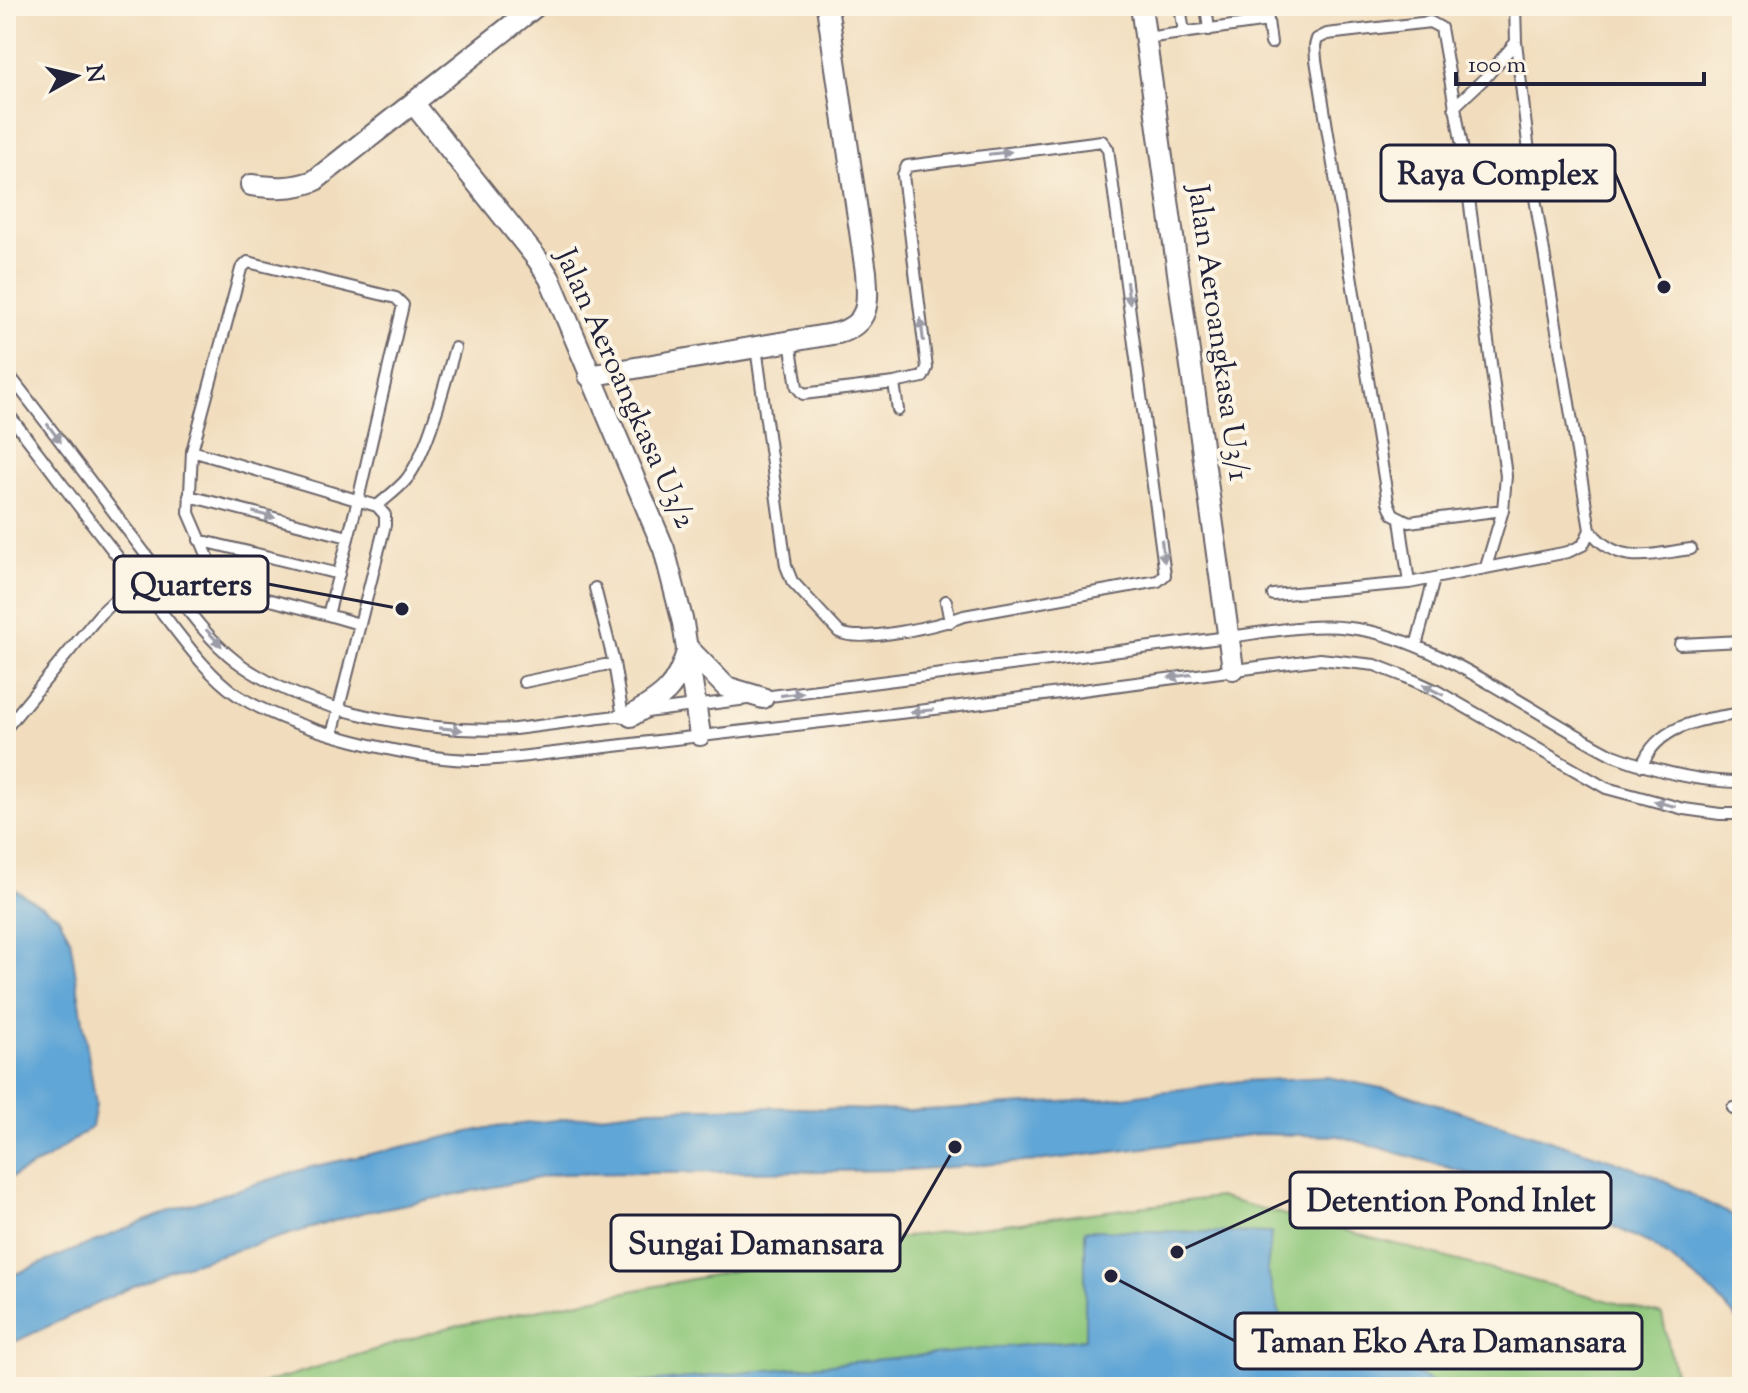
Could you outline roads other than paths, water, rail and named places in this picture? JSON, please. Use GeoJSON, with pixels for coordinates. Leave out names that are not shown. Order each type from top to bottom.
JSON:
{"type":"FeatureCollection","features":[{"type":"Feature","properties":{"kind":"street"},"geometry":{"type":"LineString","coordinates":[[589,376],[851,329],[860,321],[868,296],[864,256],[827,6]]}},
{"type":"Feature","properties":{"kind":"street","name":"Jalan Aeroangkasa U3/1"},"geometry":{"type":"LineString","coordinates":[[1141,6],[1233,669]]}},
{"type":"Feature","properties":{"kind":"street"},"geometry":{"type":"LineString","coordinates":[[251,185],[278,189],[299,187],[314,181],[414,104],[527,9]]}},
{"type":"Feature","properties":{"kind":"street","name":"Jalan Aeroangkasa U3/2"},"geometry":{"type":"LineString","coordinates":[[414,104],[550,279],[664,549],[688,648],[700,735]]}},
{"type":"Feature","properties":{"kind":"street"},"geometry":{"type":"LineString","coordinates":[[627,716],[663,697],[680,675],[688,648],[726,687],[763,698]]}},
{"type":"Feature","properties":{"kind":"lane"},"geometry":{"type":"LineString","coordinates":[[1180,6],[1184,33]]}},
{"type":"Feature","properties":{"kind":"lane"},"geometry":{"type":"LineString","coordinates":[[1206,6],[1209,30]]}},
{"type":"Feature","properties":{"kind":"lane"},"geometry":{"type":"LineString","coordinates":[[1266,6],[1271,43]]}},
{"type":"Feature","properties":{"kind":"lane"},"geometry":{"type":"LineString","coordinates":[[1515,6],[1516,42],[1533,186],[1590,530],[1600,543],[1613,552],[1631,556],[1691,549]]}},
{"type":"Feature","properties":{"kind":"lane"},"geometry":{"type":"LineString","coordinates":[[1146,38],[1268,21]]}},
{"type":"Feature","properties":{"kind":"lane"},"geometry":{"type":"LineString","coordinates":[[1486,567],[1503,510],[1506,476],[1441,28],[1430,22],[1327,34],[1317,39],[1316,60],[1388,502],[1393,514],[1400,520],[1420,522],[1503,510]]}},
{"type":"Feature","properties":{"kind":"lane"},"geometry":{"type":"LineString","coordinates":[[1454,107],[1485,78],[1516,42]]}},
{"type":"Feature","properties":{"kind":"lane"},"geometry":{"type":"LineString","coordinates":[[756,347],[786,566],[792,581],[846,636],[863,637],[950,622],[964,616],[1158,581],[1165,575],[1106,144],[1097,140],[907,166],[903,175],[927,368],[923,377],[803,394],[797,387],[790,341]]}},
{"type":"Feature","properties":{"kind":"lane"},"geometry":{"type":"LineString","coordinates":[[1467,194],[1533,186]]}},
{"type":"Feature","properties":{"kind":"lane"},"geometry":{"type":"LineString","coordinates":[[328,615],[403,305],[396,298],[253,262],[244,265],[192,451],[189,513],[214,571],[225,584],[244,593],[359,624]]}},
{"type":"Feature","properties":{"kind":"lane"},"geometry":{"type":"LineString","coordinates":[[377,506],[405,481],[415,467],[455,348]]}},
{"type":"Feature","properties":{"kind":"lane"},"geometry":{"type":"LineString","coordinates":[[6,371],[181,601],[234,660],[272,685],[337,708],[435,727],[479,731],[627,716],[1228,637],[1338,627],[1378,633],[1416,646],[1453,664],[1581,739],[1642,766],[1715,782],[1742,782]]}},
{"type":"Feature","properties":{"kind":"lane"},"geometry":{"type":"LineString","coordinates":[[894,383],[898,410]]}},
{"type":"Feature","properties":{"kind":"lane"},"geometry":{"type":"LineString","coordinates":[[6,411],[135,580],[203,662],[236,694],[287,719],[332,735],[429,756],[476,760],[519,757],[952,707],[1320,659],[1375,665],[1437,691],[1606,788],[1684,809],[1742,814]]}},
{"type":"Feature","properties":{"kind":"lane"},"geometry":{"type":"LineString","coordinates":[[192,451],[377,506],[385,515],[332,735]]}},
{"type":"Feature","properties":{"kind":"lane"},"geometry":{"type":"LineString","coordinates":[[189,496],[348,537]]}},
{"type":"Feature","properties":{"kind":"lane"},"geometry":{"type":"LineString","coordinates":[[1400,520],[1409,583]]}},
{"type":"Feature","properties":{"kind":"lane"},"geometry":{"type":"LineString","coordinates":[[1273,595],[1409,583],[1568,552],[1583,545],[1590,530]]}},
{"type":"Feature","properties":{"kind":"lane"},"geometry":{"type":"LineString","coordinates":[[199,540],[339,574]]}},
{"type":"Feature","properties":{"kind":"lane"},"geometry":{"type":"LineString","coordinates":[[6,728],[100,614],[153,564]]}},
{"type":"Feature","properties":{"kind":"lane"},"geometry":{"type":"LineString","coordinates":[[1416,646],[1434,579]]}},
{"type":"Feature","properties":{"kind":"lane"},"geometry":{"type":"LineString","coordinates":[[595,588],[627,716]]}},
{"type":"Feature","properties":{"kind":"lane"},"geometry":{"type":"LineString","coordinates":[[946,601],[950,622]]}},
{"type":"Feature","properties":{"kind":"lane"},"geometry":{"type":"LineString","coordinates":[[1680,644],[1742,641]]}},
{"type":"Feature","properties":{"kind":"lane"},"geometry":{"type":"LineString","coordinates":[[524,682],[614,663]]}},
{"type":"Feature","properties":{"kind":"lane"},"geometry":{"type":"LineString","coordinates":[[1642,766],[1646,753],[1663,737],[1685,724],[1742,713]]}},
{"type":"Feature","properties":{"kind":"water"},"geometry":{"type":"Polygon","coordinates":[[[6,884],[58,916],[70,938],[96,1104],[92,1127],[47,1159],[6,1180],[6,884]]]}},
{"type":"Feature","properties":{"kind":"water"},"geometry":{"type":"Polygon","coordinates":[[[1327,1077],[1396,1091],[1612,1160],[1650,1174],[1742,1220],[1742,1325],[1714,1293],[1653,1245],[1591,1216],[1457,1170],[1339,1136],[1259,1134],[1037,1161],[906,1170],[558,1174],[361,1213],[166,1271],[6,1346],[6,1278],[169,1211],[307,1168],[487,1128],[651,1109],[766,1107],[909,1111],[1109,1099],[1240,1081],[1327,1077]]]}},
{"type":"Feature","properties":{"kind":"water"},"geometry":{"type":"Polygon","coordinates":[[[1085,1230],[1271,1233],[1267,1271],[1282,1321],[1290,1327],[1343,1335],[1442,1387],[597,1387],[1085,1339],[1085,1230]]]}},
{"type":"Feature","properties":{"kind":"place","name":"Raya Complex"},"geometry":{"type":"Point","coordinates":[1664,287]}},
{"type":"Feature","properties":{"kind":"place","name":"Quarters"},"geometry":{"type":"Point","coordinates":[402,609]}},
{"type":"Feature","properties":{"kind":"place","name":"Sungai Damansara"},"geometry":{"type":"Point","coordinates":[955,1147]}},
{"type":"Feature","properties":{"kind":"place","name":"Detention Pond Inlet"},"geometry":{"type":"Point","coordinates":[1177,1252]}},
{"type":"Feature","properties":{"kind":"place","name":"Taman Eko Ara Damansara"},"geometry":{"type":"Point","coordinates":[1111,1276]}}]}
